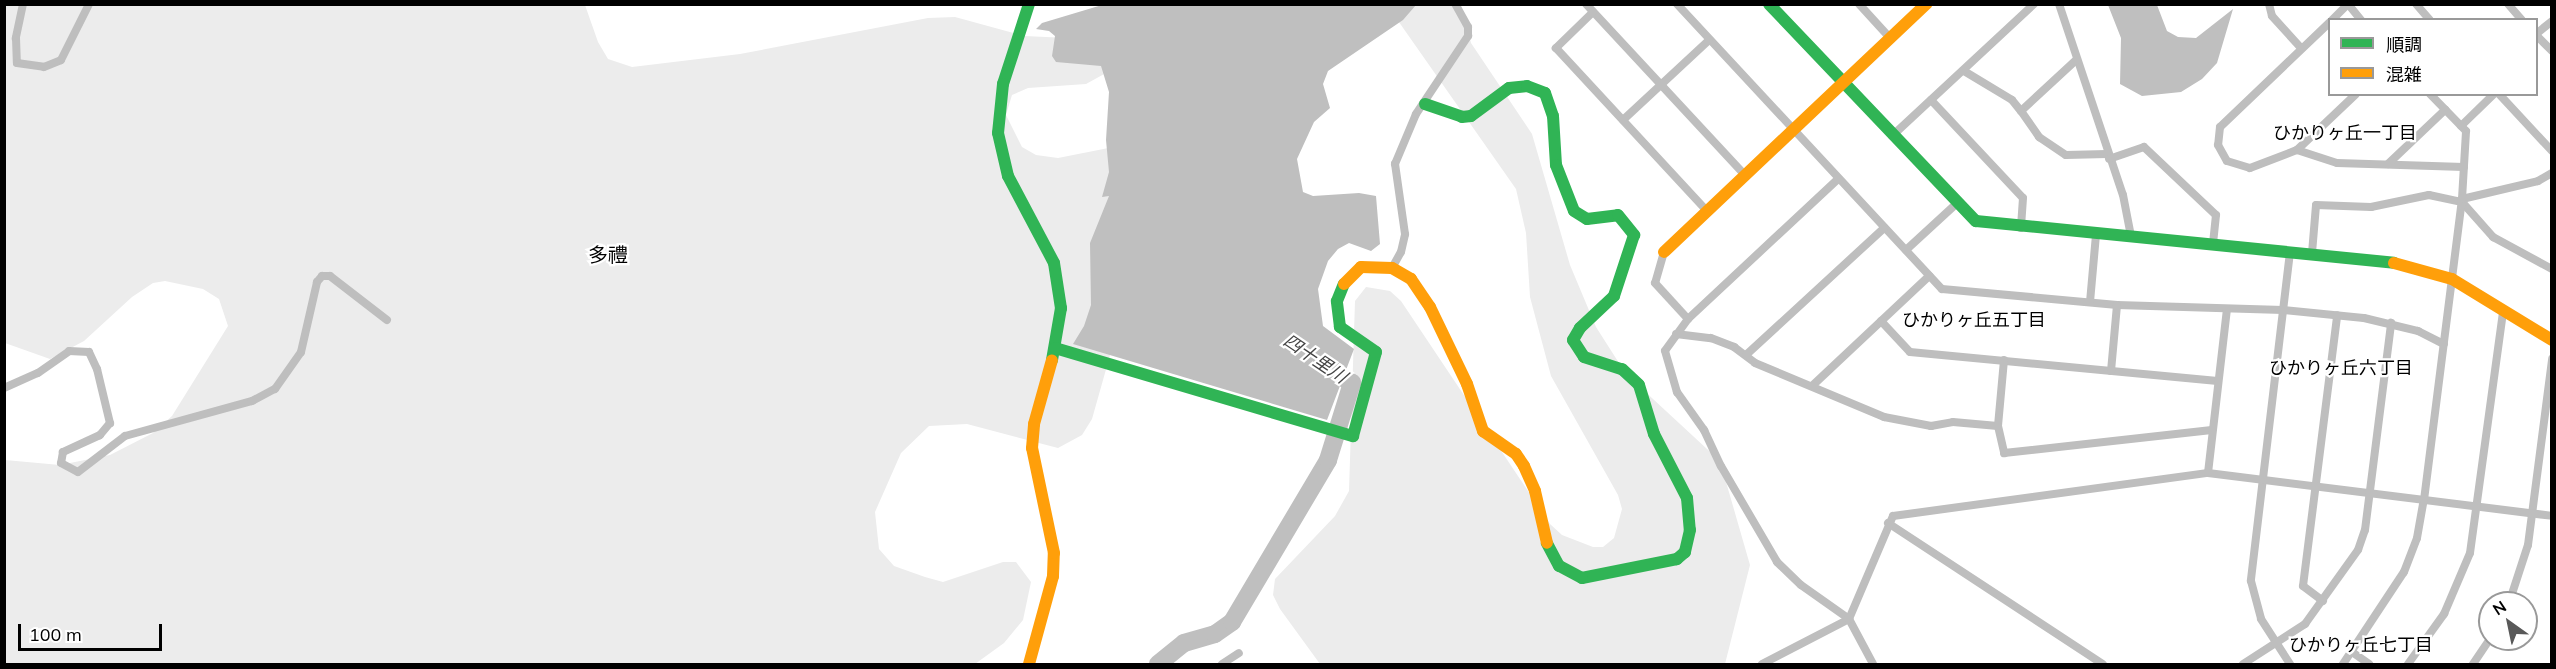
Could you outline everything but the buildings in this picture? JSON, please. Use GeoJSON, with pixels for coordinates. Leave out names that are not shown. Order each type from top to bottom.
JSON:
{"type":"FeatureCollection","features":[{"type":"Feature","properties":{"kind":"street"},"geometry":{"type":"LineString","coordinates":[[23,4],[16,38],[17,63],[51,67],[61,60],[89,4]]}},
{"type":"Feature","properties":{"kind":"street"},"geometry":{"type":"LineString","coordinates":[[1029,4],[1003,84],[998,133],[1008,176],[1054,263],[1061,308],[1055,348],[1037,406],[1032,448],[1051,530],[1053,576],[1029,664]]}},
{"type":"Feature","properties":{"kind":"street"},"geometry":{"type":"LineString","coordinates":[[1392,268],[1401,252],[1405,234],[1395,164],[1412,123],[1468,36],[1468,27],[1455,4]]}},
{"type":"Feature","properties":{"kind":"street"},"geometry":{"type":"LineString","coordinates":[[1586,4],[1745,175]]}},
{"type":"Feature","properties":{"kind":"street"},"geometry":{"type":"LineString","coordinates":[[1677,4],[1942,289],[2117,305],[2283,310],[2337,315],[2391,323],[2444,344]]}},
{"type":"Feature","properties":{"kind":"street"},"geometry":{"type":"LineString","coordinates":[[1769,4],[1956,204],[1976,221],[2021,228],[2379,259],[2452,279],[2552,340]]}},
{"type":"Feature","properties":{"kind":"street"},"geometry":{"type":"LineString","coordinates":[[1859,4],[1890,38]]}},
{"type":"Feature","properties":{"kind":"street"},"geometry":{"type":"LineString","coordinates":[[1688,320],[1655,283],[1664,252],[1926,4]]}},
{"type":"Feature","properties":{"kind":"street"},"geometry":{"type":"LineString","coordinates":[[1892,136],[2034,4]]}},
{"type":"Feature","properties":{"kind":"street"},"geometry":{"type":"LineString","coordinates":[[2059,4],[2075,61],[2123,195],[2131,236]]}},
{"type":"Feature","properties":{"kind":"street"},"geometry":{"type":"LineString","coordinates":[[2269,4],[2272,16],[2301,48]]}},
{"type":"Feature","properties":{"kind":"street"},"geometry":{"type":"LineString","coordinates":[[2508,4],[2520,18]]}},
{"type":"Feature","properties":{"kind":"street"},"geometry":{"type":"LineString","coordinates":[[2334,18],[2348,5],[2359,18]]}},
{"type":"Feature","properties":{"kind":"street"},"geometry":{"type":"LineString","coordinates":[[1593,12],[1556,48],[1707,211]]}},
{"type":"Feature","properties":{"kind":"street"},"geometry":{"type":"LineString","coordinates":[[2538,32],[2552,21]]}},
{"type":"Feature","properties":{"kind":"street"},"geometry":{"type":"LineString","coordinates":[[2328,24],[2226,118],[2218,136],[2227,161],[2240,167],[2250,168],[2297,150],[2354,96]]}},
{"type":"Feature","properties":{"kind":"street"},"geometry":{"type":"LineString","coordinates":[[2538,36],[2552,51]]}},
{"type":"Feature","properties":{"kind":"street"},"geometry":{"type":"LineString","coordinates":[[1623,120],[1709,40]]}},
{"type":"Feature","properties":{"kind":"street"},"geometry":{"type":"LineString","coordinates":[[2021,111],[2075,61]]}},
{"type":"Feature","properties":{"kind":"street"},"geometry":{"type":"LineString","coordinates":[[1964,70],[2012,100],[2039,137],[2066,154],[2108,157],[2144,147],[2216,215],[2213,243]]}},
{"type":"Feature","properties":{"kind":"street"},"geometry":{"type":"LineString","coordinates":[[1055,348],[1353,436],[1376,352],[1340,327],[1337,301],[1345,280],[1361,267],[1392,268],[1411,279],[1430,307],[1467,384],[1474,413],[1483,432],[1516,454],[1524,466],[1535,491],[1544,537],[1559,566],[1581,578],[1604,578],[1667,562],[1685,552],[1690,530],[1687,498],[1654,434],[1639,385],[1622,369],[1584,357],[1573,340],[1580,328],[1614,296],[1634,235],[1632,228],[1618,215],[1587,219],[1574,211],[1556,165],[1553,116],[1545,93],[1527,86],[1509,88],[1471,116],[1462,117],[1425,104]]}},
{"type":"Feature","properties":{"kind":"street"},"geometry":{"type":"LineString","coordinates":[[2343,664],[2404,572],[2417,538],[2424,500],[2462,200],[2466,131],[2432,96]]}},
{"type":"Feature","properties":{"kind":"street"},"geometry":{"type":"LineString","coordinates":[[2461,126],[2492,96]]}},
{"type":"Feature","properties":{"kind":"street"},"geometry":{"type":"LineString","coordinates":[[2501,96],[2552,151]]}},
{"type":"Feature","properties":{"kind":"street"},"geometry":{"type":"LineString","coordinates":[[1931,100],[2023,198],[2021,228]]}},
{"type":"Feature","properties":{"kind":"street"},"geometry":{"type":"LineString","coordinates":[[2388,164],[2445,110]]}},
{"type":"Feature","properties":{"kind":"street"},"geometry":{"type":"LineString","coordinates":[[2297,150],[2337,164],[2464,167]]}},
{"type":"Feature","properties":{"kind":"street"},"geometry":{"type":"LineString","coordinates":[[2312,253],[2316,205],[2371,207],[2429,195],[2462,200],[2495,193],[2552,173]]}},
{"type":"Feature","properties":{"kind":"street"},"geometry":{"type":"LineString","coordinates":[[1839,179],[1688,320],[1665,351],[1673,383],[1777,562],[1801,585],[1849,619],[1873,664]]}},
{"type":"Feature","properties":{"kind":"street"},"geometry":{"type":"LineString","coordinates":[[2462,200],[2493,237],[2552,269]]}},
{"type":"Feature","properties":{"kind":"street"},"geometry":{"type":"LineString","coordinates":[[1906,250],[1956,204]]}},
{"type":"Feature","properties":{"kind":"street"},"geometry":{"type":"LineString","coordinates":[[1746,356],[1884,228]]}},
{"type":"Feature","properties":{"kind":"street"},"geometry":{"type":"LineString","coordinates":[[2090,302],[2096,235]]}},
{"type":"Feature","properties":{"kind":"street"},"geometry":{"type":"LineString","coordinates":[[2290,252],[2261,480],[2251,581],[2261,619],[2290,664]]}},
{"type":"Feature","properties":{"kind":"street"},"geometry":{"type":"LineString","coordinates":[[4,388],[38,373],[69,351],[89,352],[97,369],[110,423],[100,435],[63,452],[61,463],[78,472],[124,436],[252,401],[275,389],[301,352],[317,282],[322,276],[330,276],[387,320]]}},
{"type":"Feature","properties":{"kind":"street"},"geometry":{"type":"LineString","coordinates":[[1812,386],[1929,276]]}},
{"type":"Feature","properties":{"kind":"street"},"geometry":{"type":"LineString","coordinates":[[2111,371],[2117,305]]}},
{"type":"Feature","properties":{"kind":"street"},"geometry":{"type":"LineString","coordinates":[[2208,473],[2227,309]]}},
{"type":"Feature","properties":{"kind":"street"},"geometry":{"type":"LineString","coordinates":[[2408,664],[2444,614],[2461,581],[2478,507],[2504,312]]}},
{"type":"Feature","properties":{"kind":"street"},"geometry":{"type":"LineString","coordinates":[[2323,601],[2303,586],[2337,315]]}},
{"type":"Feature","properties":{"kind":"street"},"geometry":{"type":"LineString","coordinates":[[1881,321],[1910,352],[2218,381]]}},
{"type":"Feature","properties":{"kind":"street"},"geometry":{"type":"LineString","coordinates":[[2243,664],[2306,624],[2358,550],[2369,493],[2391,323]]}},
{"type":"Feature","properties":{"kind":"street"},"geometry":{"type":"LineString","coordinates":[[1676,334],[1711,338],[1746,356],[1884,417],[1930,426],[1953,422],[1998,426]]}},
{"type":"Feature","properties":{"kind":"street"},"geometry":{"type":"LineString","coordinates":[[2514,591],[2528,545],[2552,359]]}},
{"type":"Feature","properties":{"kind":"street"},"geometry":{"type":"LineString","coordinates":[[2004,360],[1998,426],[2004,453],[2212,430]]}},
{"type":"Feature","properties":{"kind":"street"},"geometry":{"type":"LineString","coordinates":[[1762,664],[1849,619],[1888,523],[1893,516],[2208,473],[2552,516]]}},
{"type":"Feature","properties":{"kind":"street"},"geometry":{"type":"LineString","coordinates":[[1888,523],[2103,664]]}},
{"type":"Feature","properties":{"kind":"street"},"geometry":{"type":"LineString","coordinates":[[2473,664],[2482,651]]}},
{"type":"Feature","properties":{"kind":"street"},"geometry":{"type":"LineString","coordinates":[[2352,652],[2369,664]]}},
{"type":"Feature","properties":{"kind":"street"},"geometry":{"type":"LineString","coordinates":[[1222,664],[1239,653]]}},
{"type":"Feature","properties":{"kind":"shaded area"},"geometry":{"type":"Polygon","coordinates":[[[4,5],[585,5],[598,42],[608,59],[632,67],[740,54],[928,18],[955,17],[1024,36],[1090,39],[1106,73],[1086,84],[1028,88],[1012,95],[1006,115],[1022,147],[1036,155],[1058,158],[1159,138],[1116,334],[1092,419],[1082,435],[1058,448],[967,424],[929,426],[901,453],[875,512],[879,549],[894,566],[925,577],[943,582],[1003,562],[1016,562],[1031,582],[1023,620],[1004,643],[975,664],[5,664],[5,460],[60,465],[110,455],[153,433],[172,416],[228,326],[219,299],[203,289],[165,281],[153,283],[132,297],[84,341],[50,359],[5,343],[4,5]]]}},
{"type":"Feature","properties":{"kind":"shaded area"},"geometry":{"type":"Polygon","coordinates":[[[1387,5],[1461,5],[1471,43],[1532,134],[1570,265],[1596,327],[1626,374],[1720,461],[1750,565],[1725,664],[1320,664],[1280,609],[1273,595],[1275,579],[1335,516],[1349,491],[1355,301],[1366,287],[1390,291],[1401,301],[1550,524],[1562,535],[1593,547],[1603,547],[1614,538],[1622,509],[1618,495],[1551,376],[1530,297],[1526,233],[1516,189],[1387,5]]]}},
{"type":"Feature","properties":{"kind":"water"},"geometry":{"type":"Polygon","coordinates":[[[1102,5],[1416,5],[1403,20],[1328,71],[1323,84],[1330,108],[1314,122],[1297,159],[1303,192],[1313,196],[1359,193],[1376,196],[1380,244],[1371,251],[1349,243],[1338,249],[1328,261],[1318,289],[1323,326],[1354,349],[1327,420],[1073,344],[1084,326],[1091,305],[1090,243],[1109,196],[1102,197],[1109,172],[1106,140],[1109,92],[1101,66],[1056,62],[1052,56],[1055,36],[1049,31],[1036,29],[1042,23],[1102,5]]]}},
{"type":"Feature","properties":{"kind":"water"},"geometry":{"type":"Polygon","coordinates":[[[2108,5],[2157,5],[2167,31],[2178,37],[2196,38],[2233,9],[2217,63],[2202,79],[2181,92],[2142,96],[2120,84],[2121,38],[2108,5]]]}},
{"type":"Feature","properties":{"kind":"waterway","name":"四十里川"},"geometry":{"type":"LineString","coordinates":[[1158,664],[1184,643],[1215,634],[1232,622],[1328,460],[1352,383],[1322,366]]}},
{"type":"Feature","properties":{"kind":"traffic: fast"},"geometry":{"type":"LineString","coordinates":[[1029,4],[1003,84],[998,133],[1008,176],[1054,263],[1061,308],[1052,360]]}},
{"type":"Feature","properties":{"kind":"traffic: fast"},"geometry":{"type":"LineString","coordinates":[[1769,4],[1976,221],[2394,263]]}},
{"type":"Feature","properties":{"kind":"traffic: fast"},"geometry":{"type":"LineString","coordinates":[[1425,104],[1462,117],[1471,116],[1509,88],[1527,86],[1545,93],[1553,116],[1556,165],[1574,211],[1587,219],[1618,215],[1634,235],[1614,296],[1580,328],[1573,340],[1584,357],[1622,369],[1639,385],[1654,434],[1687,498],[1690,530],[1685,552],[1677,559],[1582,578],[1559,566],[1547,543]]}},
{"type":"Feature","properties":{"kind":"traffic: fast"},"geometry":{"type":"LineString","coordinates":[[1055,348],[1353,436],[1376,352],[1340,327],[1337,301],[1344,284]]}},
{"type":"Feature","properties":{"kind":"traffic: slow"},"geometry":{"type":"LineString","coordinates":[[1664,252],[1926,4]]}},
{"type":"Feature","properties":{"kind":"traffic: slow"},"geometry":{"type":"LineString","coordinates":[[2394,263],[2452,279],[2552,340]]}},
{"type":"Feature","properties":{"kind":"traffic: slow"},"geometry":{"type":"LineString","coordinates":[[1344,284],[1361,267],[1392,268],[1411,279],[1430,307],[1467,384],[1483,431],[1516,454],[1524,466],[1535,491],[1547,543]]}},
{"type":"Feature","properties":{"kind":"traffic: slow"},"geometry":{"type":"LineString","coordinates":[[1029,664],[1053,576],[1054,553],[1032,448],[1034,424],[1052,360]]}},
{"type":"Feature","properties":{"kind":"district","name":"ひかりヶ丘一丁目"},"geometry":{"type":"Point","coordinates":[2345,133]}},
{"type":"Feature","properties":{"kind":"district","name":"多禮"},"geometry":{"type":"Point","coordinates":[608,254]}},
{"type":"Feature","properties":{"kind":"district","name":"ひかりヶ丘五丁目"},"geometry":{"type":"Point","coordinates":[1974,320]}},
{"type":"Feature","properties":{"kind":"district","name":"ひかりヶ丘六丁目"},"geometry":{"type":"Point","coordinates":[2341,368]}},
{"type":"Feature","properties":{"kind":"district","name":"ひかりヶ丘七丁目"},"geometry":{"type":"Point","coordinates":[2361,645]}}]}
